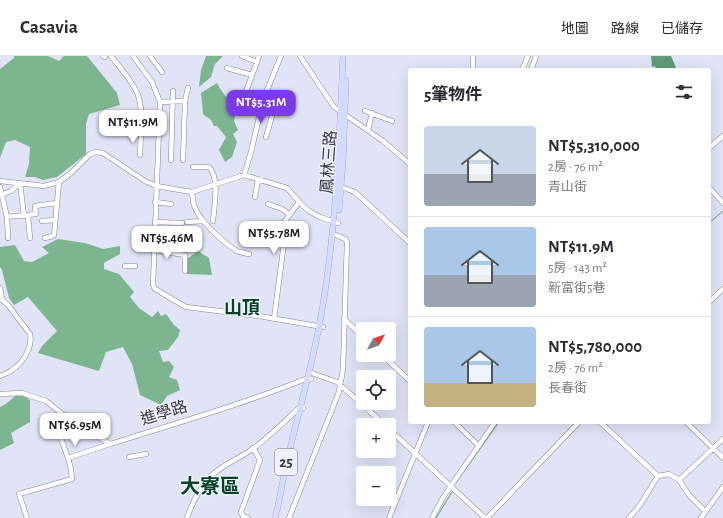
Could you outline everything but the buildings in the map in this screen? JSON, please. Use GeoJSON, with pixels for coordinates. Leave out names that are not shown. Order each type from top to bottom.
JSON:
{"type":"FeatureCollection","features":[{"type":"Feature","properties":{"kind":"main road","name":"鳳林三路"},"geometry":{"type":"LineString","coordinates":[[321,326],[341,187],[343,56]]}},
{"type":"Feature","properties":{"kind":"main road","name":"鳳林三路"},"geometry":{"type":"LineString","coordinates":[[302,407],[321,326],[336,235],[339,159],[347,56]]}},
{"type":"Feature","properties":{"kind":"main road","name":"25"},"geometry":{"type":"LineString","coordinates":[[275,518],[286,465],[302,407]]}},
{"type":"Feature","properties":{"kind":"main road","name":"25"},"geometry":{"type":"LineString","coordinates":[[278,518],[302,407]]}},
{"type":"Feature","properties":{"kind":"street"},"geometry":{"type":"LineString","coordinates":[[111,56],[138,92],[142,115],[139,132],[140,155]]}},
{"type":"Feature","properties":{"kind":"street"},"geometry":{"type":"LineString","coordinates":[[133,56],[152,82],[160,102],[153,250],[153,285],[155,289],[184,306],[321,326]]}},
{"type":"Feature","properties":{"kind":"street"},"geometry":{"type":"LineString","coordinates":[[150,56],[162,72]]}},
{"type":"Feature","properties":{"kind":"street"},"geometry":{"type":"LineString","coordinates":[[242,56],[257,62]]}},
{"type":"Feature","properties":{"kind":"street"},"geometry":{"type":"LineString","coordinates":[[243,100],[259,56]]}},
{"type":"Feature","properties":{"kind":"street"},"geometry":{"type":"LineString","coordinates":[[244,175],[263,100],[281,56]]}},
{"type":"Feature","properties":{"kind":"street"},"geometry":{"type":"LineString","coordinates":[[300,56],[330,103],[368,130],[408,162]]}},
{"type":"Feature","properties":{"kind":"street"},"geometry":{"type":"LineString","coordinates":[[473,56],[473,68]]}},
{"type":"Feature","properties":{"kind":"street"},"geometry":{"type":"LineString","coordinates":[[523,68],[528,56]]}},
{"type":"Feature","properties":{"kind":"street"},"geometry":{"type":"LineString","coordinates":[[531,68],[536,56]]}},
{"type":"Feature","properties":{"kind":"street"},"geometry":{"type":"LineString","coordinates":[[228,68],[252,75]]}},
{"type":"Feature","properties":{"kind":"street"},"geometry":{"type":"LineString","coordinates":[[183,160],[185,101],[188,88]]}},
{"type":"Feature","properties":{"kind":"street"},"geometry":{"type":"LineString","coordinates":[[171,160],[173,91]]}},
{"type":"Feature","properties":{"kind":"street"},"geometry":{"type":"LineString","coordinates":[[160,102],[185,101]]}},
{"type":"Feature","properties":{"kind":"street"},"geometry":{"type":"LineString","coordinates":[[365,111],[392,121]]}},
{"type":"Feature","properties":{"kind":"street"},"geometry":{"type":"LineString","coordinates":[[368,130],[372,113]]}},
{"type":"Feature","properties":{"kind":"street"},"geometry":{"type":"LineString","coordinates":[[266,137],[272,116]]}},
{"type":"Feature","properties":{"kind":"street"},"geometry":{"type":"LineString","coordinates":[[111,131],[159,133]]}},
{"type":"Feature","properties":{"kind":"street"},"geometry":{"type":"LineString","coordinates":[[711,146],[723,136]]}},
{"type":"Feature","properties":{"kind":"street"},"geometry":{"type":"LineString","coordinates":[[0,181],[42,186],[59,182],[71,174],[90,154],[96,152],[103,153],[145,181],[156,186],[192,192],[244,175],[287,188],[303,206],[315,214],[336,222]]}},
{"type":"Feature","properties":{"kind":"street"},"geometry":{"type":"LineString","coordinates":[[193,167],[210,168],[214,175],[213,221]]}},
{"type":"Feature","properties":{"kind":"street"},"geometry":{"type":"LineString","coordinates":[[255,197],[258,180]]}},
{"type":"Feature","properties":{"kind":"street"},"geometry":{"type":"LineString","coordinates":[[45,238],[53,236],[59,182]]}},
{"type":"Feature","properties":{"kind":"street"},"geometry":{"type":"LineString","coordinates":[[1,198],[20,183]]}},
{"type":"Feature","properties":{"kind":"street"},"geometry":{"type":"LineString","coordinates":[[20,183],[30,238]]}},
{"type":"Feature","properties":{"kind":"street"},"geometry":{"type":"LineString","coordinates":[[0,187],[8,238]]}},
{"type":"Feature","properties":{"kind":"street"},"geometry":{"type":"LineString","coordinates":[[341,187],[355,192],[408,241]]}},
{"type":"Feature","properties":{"kind":"street"},"geometry":{"type":"LineString","coordinates":[[711,190],[723,203]]}},
{"type":"Feature","properties":{"kind":"street"},"geometry":{"type":"LineString","coordinates":[[192,192],[194,207],[222,241],[239,252],[250,254]]}},
{"type":"Feature","properties":{"kind":"street"},"geometry":{"type":"LineString","coordinates":[[155,202],[171,204]]}},
{"type":"Feature","properties":{"kind":"street"},"geometry":{"type":"LineString","coordinates":[[274,319],[284,243],[282,225],[299,202]]}},
{"type":"Feature","properties":{"kind":"street"},"geometry":{"type":"LineString","coordinates":[[6,218],[36,214],[35,206],[56,203]]}},
{"type":"Feature","properties":{"kind":"street"},"geometry":{"type":"LineString","coordinates":[[268,204],[282,209],[290,214]]}},
{"type":"Feature","properties":{"kind":"street"},"geometry":{"type":"LineString","coordinates":[[42,222],[55,220]]}},
{"type":"Feature","properties":{"kind":"street"},"geometry":{"type":"LineString","coordinates":[[187,222],[204,221]]}},
{"type":"Feature","properties":{"kind":"street"},"geometry":{"type":"LineString","coordinates":[[154,222],[182,223]]}},
{"type":"Feature","properties":{"kind":"street"},"geometry":{"type":"LineString","coordinates":[[289,518],[341,384],[343,369],[347,242],[336,235]]}},
{"type":"Feature","properties":{"kind":"street"},"geometry":{"type":"LineString","coordinates":[[153,250],[185,255],[185,271]]}},
{"type":"Feature","properties":{"kind":"street"},"geometry":{"type":"LineString","coordinates":[[125,266],[135,266]]}},
{"type":"Feature","properties":{"kind":"street"},"geometry":{"type":"LineString","coordinates":[[0,288],[2,298],[0,299],[8,305],[30,334],[31,338],[30,346],[20,363],[12,371],[0,376]]}},
{"type":"Feature","properties":{"kind":"street"},"geometry":{"type":"LineString","coordinates":[[711,300],[723,289]]}},
{"type":"Feature","properties":{"kind":"street"},"geometry":{"type":"LineString","coordinates":[[344,319],[356,330]]}},
{"type":"Feature","properties":{"kind":"street"},"geometry":{"type":"LineString","coordinates":[[390,362],[408,379]]}},
{"type":"Feature","properties":{"kind":"street"},"geometry":{"type":"LineString","coordinates":[[310,376],[341,384],[377,418]]}},
{"type":"Feature","properties":{"kind":"street","name":"進學路"},"geometry":{"type":"LineString","coordinates":[[68,458],[286,387],[310,376]]}},
{"type":"Feature","properties":{"kind":"street"},"geometry":{"type":"LineString","coordinates":[[0,394],[22,393],[46,401],[68,419],[110,444]]}},
{"type":"Feature","properties":{"kind":"street"},"geometry":{"type":"LineString","coordinates":[[187,518],[202,489],[212,475],[253,448],[302,407]]}},
{"type":"Feature","properties":{"kind":"street"},"geometry":{"type":"LineString","coordinates":[[389,518],[427,424]]}},
{"type":"Feature","properties":{"kind":"street"},"geometry":{"type":"LineString","coordinates":[[456,424],[479,446]]}},
{"type":"Feature","properties":{"kind":"street"},"geometry":{"type":"LineString","coordinates":[[432,518],[451,486],[495,424]]}},
{"type":"Feature","properties":{"kind":"street"},"geometry":{"type":"LineString","coordinates":[[396,435],[486,518],[577,424]]}},
{"type":"Feature","properties":{"kind":"street"},"geometry":{"type":"LineString","coordinates":[[602,424],[658,476]]}},
{"type":"Feature","properties":{"kind":"street"},"geometry":{"type":"LineString","coordinates":[[688,424],[723,458]]}},
{"type":"Feature","properties":{"kind":"street"},"geometry":{"type":"LineString","coordinates":[[27,518],[19,494],[72,479],[68,458],[59,432]]}},
{"type":"Feature","properties":{"kind":"street"},"geometry":{"type":"LineString","coordinates":[[679,480],[723,439]]}},
{"type":"Feature","properties":{"kind":"street"},"geometry":{"type":"LineString","coordinates":[[248,518],[241,512],[260,460],[253,448]]}},
{"type":"Feature","properties":{"kind":"street"},"geometry":{"type":"LineString","coordinates":[[129,457],[146,454]]}},
{"type":"Feature","properties":{"kind":"street"},"geometry":{"type":"LineString","coordinates":[[629,518],[640,505],[658,476],[670,474],[679,480],[689,495],[705,511]]}},
{"type":"Feature","properties":{"kind":"street"},"geometry":{"type":"LineString","coordinates":[[701,518],[723,487]]}},
{"type":"Feature","properties":{"kind":"shaded area"},"geometry":{"type":"Polygon","coordinates":[[[14,56],[48,56],[59,61],[64,56],[87,56],[117,93],[120,105],[89,114],[86,124],[86,154],[57,177],[43,180],[35,177],[25,177],[29,164],[30,147],[15,140],[6,142],[0,158],[0,69],[14,58],[14,56]]]}},
{"type":"Feature","properties":{"kind":"shaded area"},"geometry":{"type":"Polygon","coordinates":[[[206,56],[223,56],[215,64],[211,77],[199,87],[201,70],[206,56]]]}},
{"type":"Feature","properties":{"kind":"shaded area"},"geometry":{"type":"Polygon","coordinates":[[[651,56],[671,56],[676,68],[656,68],[655,66],[652,67],[651,56]]]}},
{"type":"Feature","properties":{"kind":"shaded area"},"geometry":{"type":"Polygon","coordinates":[[[217,83],[223,93],[234,102],[249,109],[257,105],[257,116],[236,111],[234,121],[238,130],[233,134],[237,142],[232,157],[225,162],[219,150],[226,137],[217,126],[214,126],[211,120],[203,114],[201,93],[217,83]]]}},
{"type":"Feature","properties":{"kind":"shaded area"},"geometry":{"type":"Polygon","coordinates":[[[58,239],[85,243],[103,249],[120,246],[120,254],[104,263],[104,269],[119,274],[134,292],[130,297],[139,308],[152,317],[158,311],[161,316],[166,314],[174,325],[180,330],[178,337],[168,350],[159,351],[163,362],[169,361],[174,367],[169,377],[177,380],[180,390],[167,396],[161,405],[140,395],[132,364],[123,347],[106,352],[99,371],[38,353],[42,346],[57,331],[28,297],[14,305],[9,298],[0,267],[0,247],[15,245],[24,261],[32,262],[49,253],[42,247],[58,239]]]}},
{"type":"Feature","properties":{"kind":"shaded area"},"geometry":{"type":"Polygon","coordinates":[[[198,251],[209,258],[212,275],[187,274],[187,259],[198,251]]]}},
{"type":"Feature","properties":{"kind":"shaded area"},"geometry":{"type":"Polygon","coordinates":[[[15,396],[24,396],[30,400],[30,422],[11,433],[14,443],[0,450],[0,407],[15,396]]]}},
{"type":"Feature","properties":{"kind":"waterway"},"geometry":{"type":"LineString","coordinates":[[711,221],[723,211]]}},
{"type":"Feature","properties":{"kind":"waterway"},"geometry":{"type":"LineString","coordinates":[[455,484],[498,424]]}},
{"type":"Feature","properties":{"kind":"waterway"},"geometry":{"type":"LineString","coordinates":[[436,518],[452,492]]}},
{"type":"Feature","properties":{"kind":"district","name":"山頂"},"geometry":{"type":"Point","coordinates":[242,309]}},
{"type":"Feature","properties":{"kind":"district","name":"大寮區"},"geometry":{"type":"Point","coordinates":[210,487]}}]}
